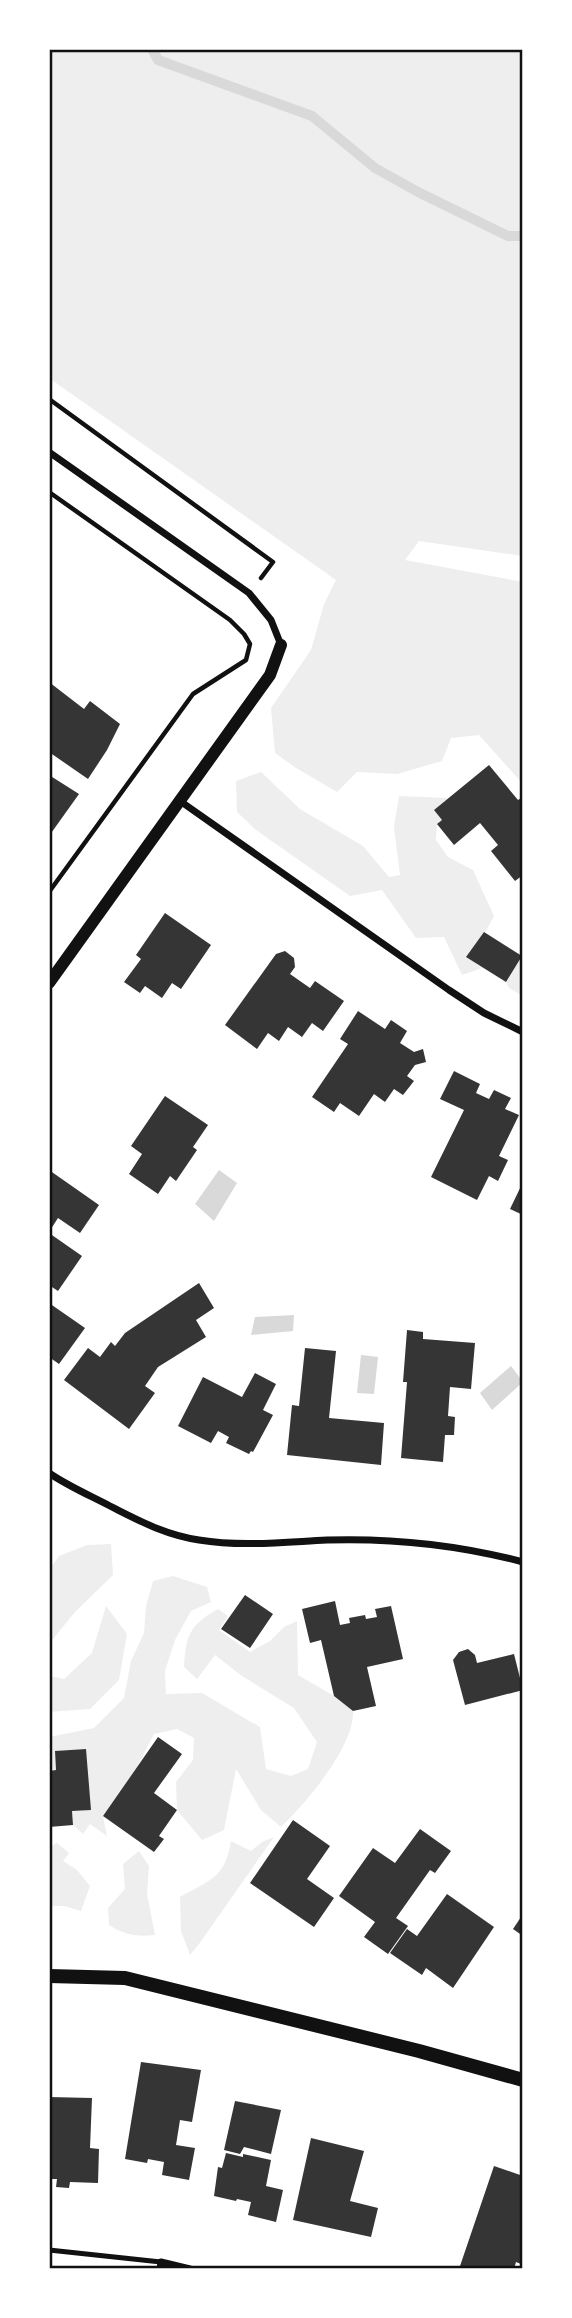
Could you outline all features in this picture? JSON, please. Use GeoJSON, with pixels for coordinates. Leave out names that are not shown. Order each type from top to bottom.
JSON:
{"type":"FeatureCollection","features":[{"type":"Feature","properties":{"kind":"main road"},"geometry":{"type":"LineString","coordinates":[[49,1976],[125,1978],[419,2051],[523,2080]]}},
{"type":"Feature","properties":{"kind":"street"},"geometry":{"type":"LineString","coordinates":[[49,452],[249,593],[271,621],[281,645],[270,675],[49,983]]}},
{"type":"Feature","properties":{"kind":"street"},"geometry":{"type":"LineString","coordinates":[[180,801],[484,1013],[523,1032]]}},
{"type":"Feature","properties":{"kind":"street"},"geometry":{"type":"LineString","coordinates":[[49,1473],[65,1484],[155,1530],[198,1540],[238,1544],[330,1540],[408,1542],[477,1550],[523,1562]]}},
{"type":"Feature","properties":{"kind":"street"},"geometry":{"type":"LineString","coordinates":[[161,2266],[190,2269]]}},
{"type":"Feature","properties":{"kind":"lane"},"geometry":{"type":"LineString","coordinates":[[49,2250],[161,2266]]}},
{"type":"Feature","properties":{"kind":"path"},"geometry":{"type":"LineString","coordinates":[[49,399],[273,562]]}},
{"type":"Feature","properties":{"kind":"path"},"geometry":{"type":"LineString","coordinates":[[49,492],[230,620],[250,644],[246,660],[193,694],[49,892]]}},
{"type":"Feature","properties":{"kind":"shaded area"},"geometry":{"type":"Polygon","coordinates":[[[49,49],[523,49],[523,556],[419,541],[405,560],[523,582],[523,784],[479,735],[451,738],[442,761],[397,774],[357,772],[337,792],[275,753],[271,708],[311,650],[324,604],[336,580],[49,378],[49,49]]]}},
{"type":"Feature","properties":{"kind":"shaded area"},"geometry":{"type":"Polygon","coordinates":[[[261,772],[300,809],[363,846],[389,877],[400,875],[394,827],[399,796],[448,798],[434,810],[442,820],[437,824],[436,840],[448,857],[473,870],[494,916],[467,957],[482,968],[462,975],[444,937],[416,938],[382,890],[350,896],[256,830],[237,812],[236,781],[261,772]]]}},
{"type":"Feature","properties":{"kind":"shaded area"},"geometry":{"type":"Polygon","coordinates":[[[523,955],[523,996],[509,988],[506,982],[523,955]]]}},
{"type":"Feature","properties":{"kind":"shaded area"},"geometry":{"type":"Polygon","coordinates":[[[219,1170],[237,1183],[214,1221],[195,1204],[219,1170]]]}},
{"type":"Feature","properties":{"kind":"shaded area"},"geometry":{"type":"Polygon","coordinates":[[[294,1315],[293,1331],[251,1335],[255,1317],[294,1315]]]}},
{"type":"Feature","properties":{"kind":"shaded area"},"geometry":{"type":"Polygon","coordinates":[[[361,1355],[378,1357],[374,1394],[357,1393],[361,1355]]]}},
{"type":"Feature","properties":{"kind":"shaded area"},"geometry":{"type":"Polygon","coordinates":[[[511,1366],[523,1382],[492,1410],[480,1393],[511,1366]]]}},
{"type":"Feature","properties":{"kind":"shaded area"},"geometry":{"type":"Polygon","coordinates":[[[111,1544],[113,1575],[75,1612],[49,1644],[49,1570],[59,1556],[87,1545],[111,1544]]]}},
{"type":"Feature","properties":{"kind":"shaded area"},"geometry":{"type":"Polygon","coordinates":[[[173,1576],[207,1587],[211,1602],[191,1611],[175,1640],[165,1671],[166,1694],[202,1693],[260,1727],[266,1769],[291,1776],[308,1769],[317,1742],[294,1708],[242,1676],[215,1655],[197,1679],[184,1667],[191,1632],[208,1615],[218,1609],[228,1616],[219,1630],[250,1652],[270,1641],[284,1627],[297,1621],[298,1675],[334,1696],[353,1711],[352,1725],[338,1757],[303,1804],[281,1827],[261,1810],[236,1769],[224,1830],[202,1840],[177,1810],[176,1782],[193,1760],[194,1738],[177,1729],[154,1734],[137,1767],[103,1816],[107,1836],[90,1824],[83,1834],[73,1825],[72,1811],[90,1810],[85,1749],[55,1751],[56,1770],[49,1771],[49,1737],[94,1728],[124,1698],[131,1661],[144,1633],[146,1606],[153,1581],[173,1576]]]}},
{"type":"Feature","properties":{"kind":"shaded area"},"geometry":{"type":"Polygon","coordinates":[[[106,1606],[127,1634],[119,1680],[90,1709],[49,1712],[49,1676],[64,1679],[92,1653],[106,1606]]]}},
{"type":"Feature","properties":{"kind":"shaded area"},"geometry":{"type":"Polygon","coordinates":[[[274,1837],[190,1955],[181,1931],[180,1897],[215,1876],[225,1863],[231,1841],[251,1851],[274,1837]]]}},
{"type":"Feature","properties":{"kind":"shaded area"},"geometry":{"type":"Polygon","coordinates":[[[57,1843],[69,1853],[63,1861],[77,1870],[90,1886],[81,1911],[64,1906],[49,1906],[49,1847],[57,1843]]]}},
{"type":"Feature","properties":{"kind":"shaded area"},"geometry":{"type":"Polygon","coordinates":[[[139,1851],[149,1866],[147,1894],[155,1935],[131,1934],[109,1925],[108,1908],[125,1889],[123,1864],[139,1851]]]}},
{"type":"Feature","properties":{"kind":"building"},"geometry":{"type":"Polygon","coordinates":[[[49,682],[84,709],[90,701],[120,724],[88,779],[49,752],[49,682]]]}},
{"type":"Feature","properties":{"kind":"building"},"geometry":{"type":"Polygon","coordinates":[[[489,765],[518,800],[523,797],[523,875],[515,881],[491,851],[498,845],[480,823],[454,845],[437,824],[442,820],[434,810],[489,765]]]}},
{"type":"Feature","properties":{"kind":"building"},"geometry":{"type":"Polygon","coordinates":[[[49,775],[79,794],[49,836],[49,775]]]}},
{"type":"Feature","properties":{"kind":"building"},"geometry":{"type":"Polygon","coordinates":[[[165,913],[211,945],[181,989],[172,983],[162,998],[145,986],[140,993],[124,982],[141,959],[136,955],[165,913]]]}},
{"type":"Feature","properties":{"kind":"building"},"geometry":{"type":"Polygon","coordinates":[[[484,932],[522,956],[506,982],[466,957],[484,932]]]}},
{"type":"Feature","properties":{"kind":"building"},"geometry":{"type":"Polygon","coordinates":[[[285,951],[294,958],[295,967],[290,974],[310,988],[315,981],[344,1001],[323,1031],[312,1023],[302,1037],[288,1027],[279,1041],[268,1033],[257,1049],[225,1025],[276,954],[285,951]]]}},
{"type":"Feature","properties":{"kind":"building"},"geometry":{"type":"Polygon","coordinates":[[[358,1011],[385,1029],[391,1020],[407,1031],[400,1043],[414,1052],[423,1049],[426,1062],[415,1065],[407,1076],[414,1081],[403,1095],[394,1089],[385,1102],[374,1094],[359,1116],[340,1103],[334,1112],[312,1097],[348,1044],[340,1039],[358,1011]]]}},
{"type":"Feature","properties":{"kind":"building"},"geometry":{"type":"Polygon","coordinates":[[[454,1071],[480,1084],[476,1093],[489,1099],[494,1090],[511,1098],[505,1109],[519,1115],[499,1156],[508,1160],[498,1181],[489,1176],[477,1200],[431,1177],[464,1110],[440,1099],[454,1071]]]}},
{"type":"Feature","properties":{"kind":"building"},"geometry":{"type":"Polygon","coordinates":[[[165,1096],[208,1125],[193,1147],[197,1150],[176,1181],[170,1176],[158,1194],[129,1174],[142,1154],[131,1146],[165,1096]]]}},
{"type":"Feature","properties":{"kind":"building"},"geometry":{"type":"Polygon","coordinates":[[[49,1170],[99,1205],[80,1233],[58,1218],[49,1232],[49,1170]]]}},
{"type":"Feature","properties":{"kind":"building"},"geometry":{"type":"Polygon","coordinates":[[[523,1182],[523,1215],[510,1209],[523,1182]]]}},
{"type":"Feature","properties":{"kind":"building"},"geometry":{"type":"Polygon","coordinates":[[[49,1233],[82,1256],[58,1291],[49,1285],[49,1233]]]}},
{"type":"Feature","properties":{"kind":"building"},"geometry":{"type":"Polygon","coordinates":[[[199,1283],[214,1308],[196,1320],[206,1337],[158,1367],[145,1386],[155,1393],[129,1429],[64,1380],[88,1348],[100,1357],[111,1342],[115,1346],[125,1333],[199,1283]]]}},
{"type":"Feature","properties":{"kind":"building"},"geometry":{"type":"Polygon","coordinates":[[[49,1303],[85,1328],[59,1364],[49,1357],[49,1303]]]}},
{"type":"Feature","properties":{"kind":"building"},"geometry":{"type":"Polygon","coordinates":[[[407,1330],[423,1332],[423,1339],[475,1343],[471,1389],[450,1387],[448,1416],[455,1417],[454,1435],[445,1435],[443,1462],[401,1458],[407,1382],[403,1382],[407,1330]]]}},
{"type":"Feature","properties":{"kind":"building"},"geometry":{"type":"Polygon","coordinates":[[[305,1348],[336,1351],[329,1418],[384,1423],[381,1465],[287,1455],[292,1405],[299,1406],[305,1348]]]}},
{"type":"Feature","properties":{"kind":"building"},"geometry":{"type":"Polygon","coordinates":[[[255,1373],[276,1384],[263,1410],[273,1415],[253,1452],[249,1454],[226,1443],[229,1437],[218,1431],[211,1443],[178,1426],[203,1377],[242,1397],[255,1373]]]}},
{"type":"Feature","properties":{"kind":"building"},"geometry":{"type":"Polygon","coordinates":[[[245,1595],[273,1614],[250,1648],[221,1629],[245,1595]]]}},
{"type":"Feature","properties":{"kind":"building"},"geometry":{"type":"Polygon","coordinates":[[[335,1601],[340,1625],[350,1623],[349,1618],[365,1615],[366,1619],[377,1617],[375,1609],[391,1606],[403,1659],[367,1667],[376,1706],[353,1711],[334,1696],[321,1640],[310,1643],[302,1609],[335,1601]]]}},
{"type":"Feature","properties":{"kind":"building"},"geometry":{"type":"Polygon","coordinates":[[[468,1649],[475,1655],[477,1663],[514,1654],[523,1690],[465,1705],[453,1660],[459,1652],[468,1649]]]}},
{"type":"Feature","properties":{"kind":"building"},"geometry":{"type":"Polygon","coordinates":[[[158,1737],[182,1754],[154,1793],[177,1810],[159,1836],[164,1839],[154,1852],[103,1816],[158,1737]]]}},
{"type":"Feature","properties":{"kind":"building"},"geometry":{"type":"Polygon","coordinates":[[[86,1749],[91,1810],[72,1811],[73,1825],[49,1827],[49,1771],[56,1770],[55,1751],[86,1749]]]}},
{"type":"Feature","properties":{"kind":"building"},"geometry":{"type":"Polygon","coordinates":[[[293,1820],[330,1846],[307,1879],[334,1898],[314,1927],[250,1883],[293,1820]]]}},
{"type":"Feature","properties":{"kind":"building"},"geometry":{"type":"Polygon","coordinates":[[[420,1829],[451,1851],[435,1873],[430,1870],[396,1918],[408,1926],[388,1954],[364,1937],[375,1922],[339,1896],[373,1848],[395,1863],[420,1829]]]}},
{"type":"Feature","properties":{"kind":"building"},"geometry":{"type":"Polygon","coordinates":[[[447,1894],[494,1927],[453,1988],[426,1968],[422,1975],[390,1953],[407,1929],[417,1936],[447,1894]]]}},
{"type":"Feature","properties":{"kind":"building"},"geometry":{"type":"Polygon","coordinates":[[[523,1914],[523,1936],[513,1929],[523,1914]]]}},
{"type":"Feature","properties":{"kind":"building"},"geometry":{"type":"Polygon","coordinates":[[[141,2062],[201,2070],[192,2122],[180,2120],[176,2145],[195,2148],[189,2180],[162,2175],[164,2162],[148,2159],[147,2163],[125,2159],[141,2062]]]}},
{"type":"Feature","properties":{"kind":"building"},"geometry":{"type":"Polygon","coordinates":[[[49,2097],[92,2098],[90,2148],[99,2149],[98,2183],[70,2182],[69,2188],[56,2187],[57,2179],[49,2179],[49,2097]]]}},
{"type":"Feature","properties":{"kind":"building"},"geometry":{"type":"Polygon","coordinates":[[[235,2101],[281,2110],[271,2154],[244,2147],[240,2154],[224,2150],[235,2101]]]}},
{"type":"Feature","properties":{"kind":"building"},"geometry":{"type":"Polygon","coordinates":[[[311,2138],[364,2151],[350,2201],[378,2208],[371,2237],[293,2220],[311,2138]]]}},
{"type":"Feature","properties":{"kind":"building"},"geometry":{"type":"Polygon","coordinates":[[[226,2153],[271,2160],[266,2186],[283,2190],[276,2222],[248,2215],[251,2202],[214,2196],[218,2167],[222,2168],[226,2153]]]}},
{"type":"Feature","properties":{"kind":"building"},"geometry":{"type":"Polygon","coordinates":[[[494,2166],[523,2176],[521,2264],[516,2262],[514,2269],[459,2269],[494,2166]]]}},
{"type":"Feature","properties":{"kind":"waterway"},"geometry":{"type":"LineString","coordinates":[[152,49],[158,60],[312,116],[375,168],[508,236],[523,236]]}}]}
